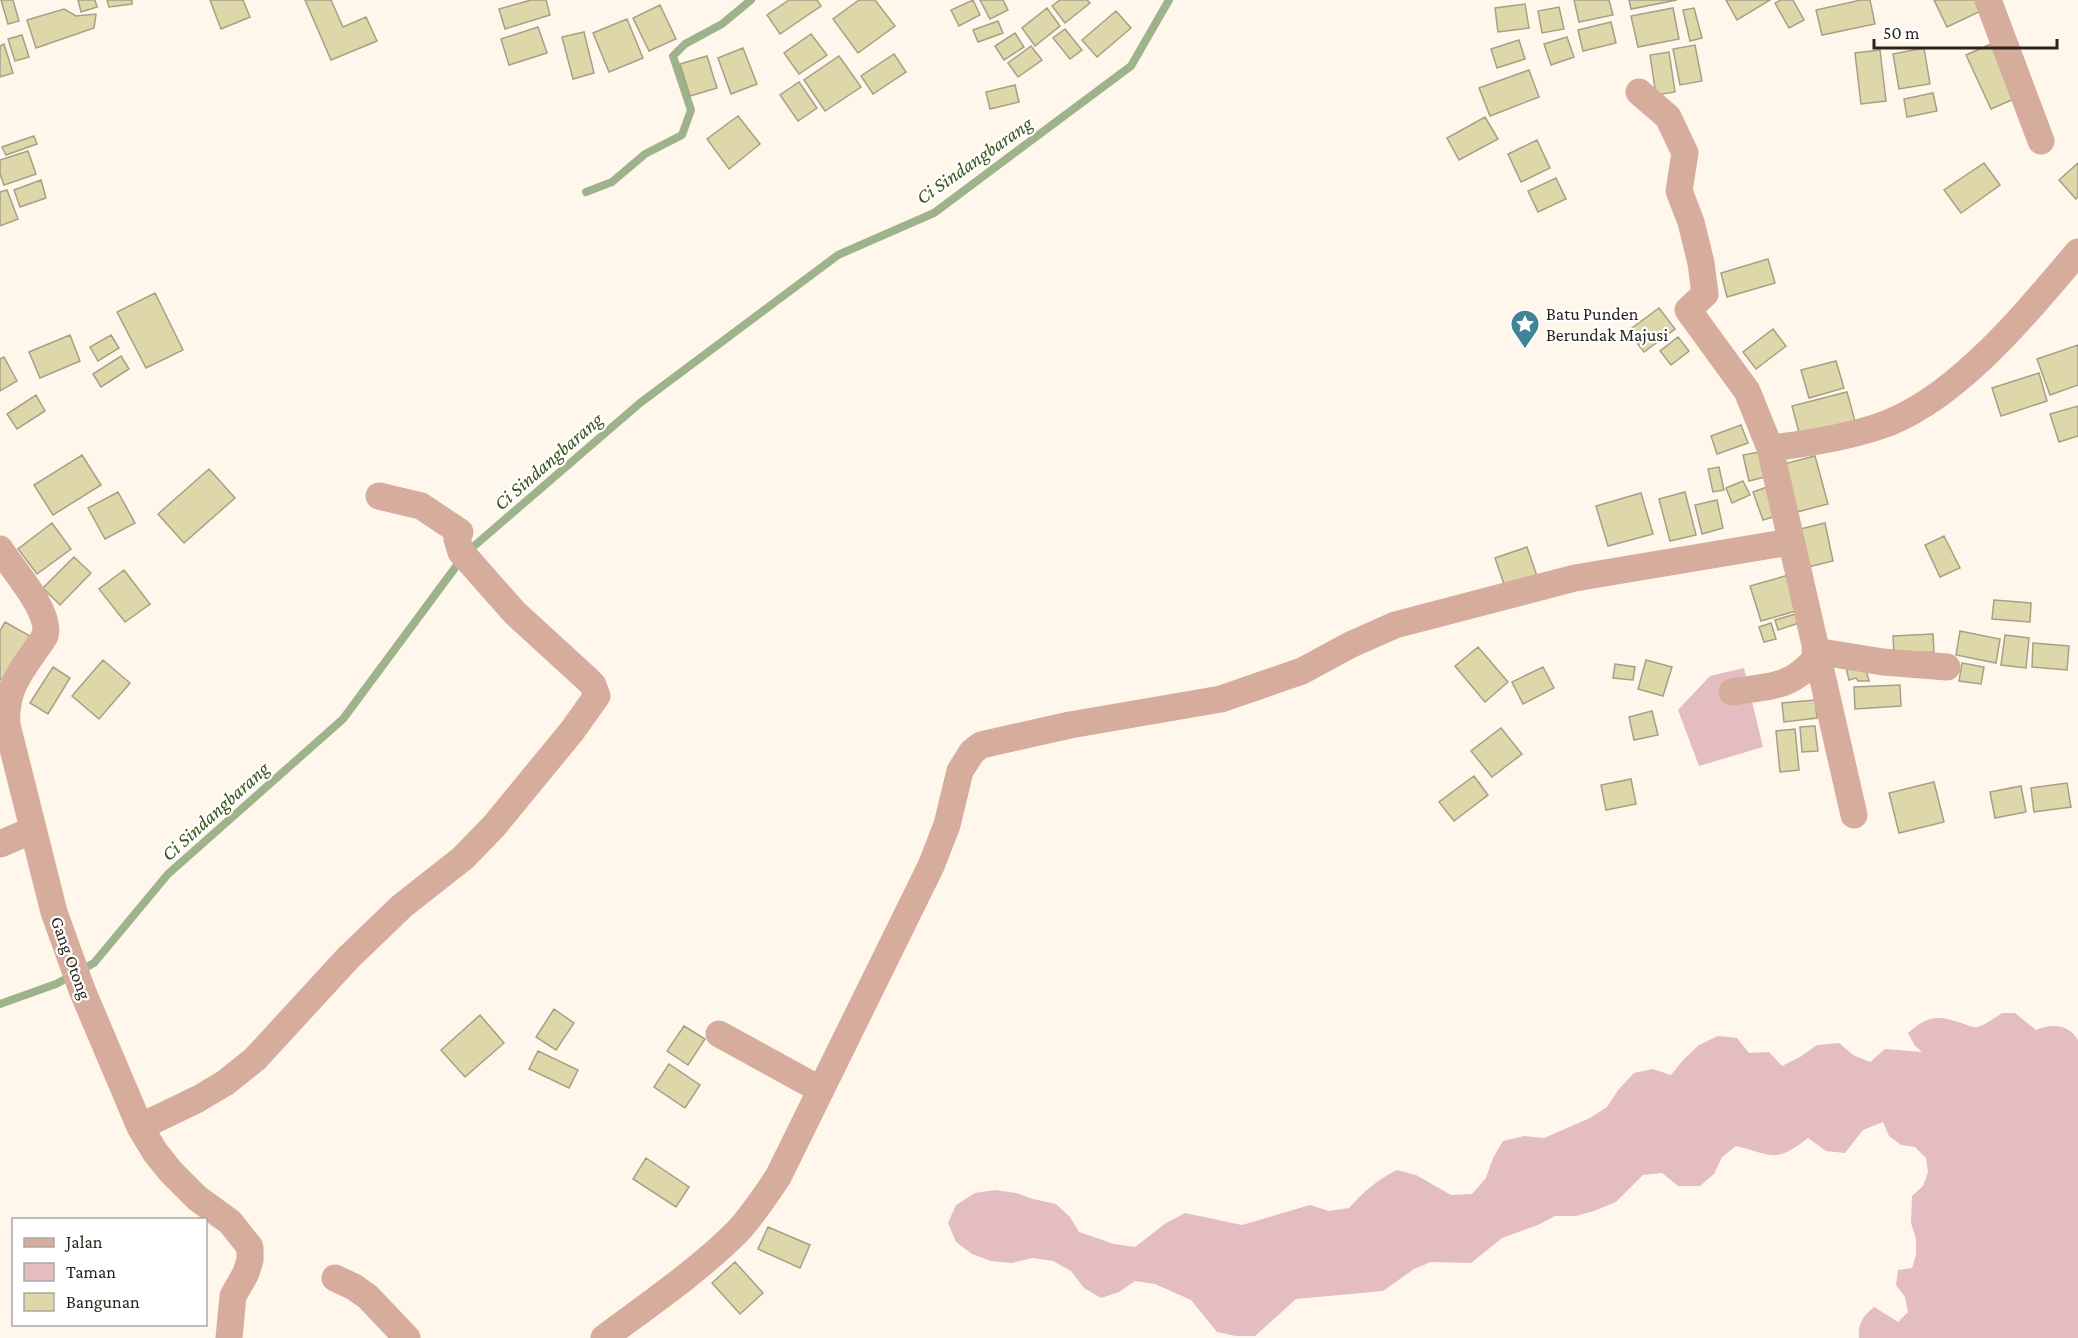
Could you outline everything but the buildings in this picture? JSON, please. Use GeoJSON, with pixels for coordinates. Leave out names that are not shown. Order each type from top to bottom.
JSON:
{"type":"FeatureCollection","features":[{"type":"Feature","properties":{"kind":"street"},"geometry":{"type":"LineString","coordinates":[[1989,0],[2040,141]]}},
{"type":"Feature","properties":{"kind":"street"},"geometry":{"type":"LineString","coordinates":[[1639,92],[1668,117],[1684,153],[1678,191],[1691,222],[1701,263],[1705,294],[1688,310],[1747,391],[1770,448],[1854,815]]}},
{"type":"Feature","properties":{"kind":"street"},"geometry":{"type":"LineString","coordinates":[[1770,448],[1822,440],[1879,427],[1914,410],[1959,380],[2011,328],[2078,252]]}},
{"type":"Feature","properties":{"kind":"street"},"geometry":{"type":"LineString","coordinates":[[140,1127],[198,1099],[225,1083],[255,1059],[348,958],[402,906],[463,858],[494,826],[572,731],[597,696],[593,685],[515,613],[461,552],[457,540],[460,532],[430,512],[406,501],[379,496]]}},
{"type":"Feature","properties":{"kind":"street"},"geometry":{"type":"LineString","coordinates":[[604,1338],[709,1257],[736,1232],[760,1204],[778,1177],[931,866],[946,825],[960,771],[972,752],[981,746],[1070,725],[1221,699],[1302,671],[1350,645],[1395,625],[1575,578],[1790,542]]}},
{"type":"Feature","properties":{"kind":"street","name":"Gang Otong"},"geometry":{"type":"LineString","coordinates":[[0,549],[42,611],[47,629],[45,636],[14,683],[8,698],[4,723],[52,903],[82,990],[140,1127],[155,1152],[171,1172],[191,1193],[230,1222],[250,1247],[250,1260],[246,1273],[233,1296],[228,1338]]}},
{"type":"Feature","properties":{"kind":"street"},"geometry":{"type":"LineString","coordinates":[[1816,654],[1947,667]]}},
{"type":"Feature","properties":{"kind":"street"},"geometry":{"type":"LineString","coordinates":[[1732,692],[1786,683],[1809,667],[1816,654]]}},
{"type":"Feature","properties":{"kind":"street"},"geometry":{"type":"LineString","coordinates":[[0,844],[33,830]]}},
{"type":"Feature","properties":{"kind":"street"},"geometry":{"type":"LineString","coordinates":[[719,1034],[821,1090]]}},
{"type":"Feature","properties":{"kind":"street"},"geometry":{"type":"LineString","coordinates":[[335,1278],[368,1297],[407,1338]]}},
{"type":"Feature","properties":{"kind":"green space"},"geometry":{"type":"Polygon","coordinates":[[[1744,668],[1763,747],[1699,766],[1678,710],[1710,676],[1744,668]]]}},
{"type":"Feature","properties":{"kind":"green space"},"geometry":{"type":"Polygon","coordinates":[[[2002,1013],[2015,1013],[2036,1030],[2059,1026],[2069,1030],[2078,1040],[2078,1338],[1859,1338],[1862,1320],[1874,1307],[1898,1322],[1908,1312],[1905,1297],[1896,1285],[1898,1270],[1912,1268],[1916,1255],[1916,1239],[1911,1223],[1912,1196],[1923,1186],[1928,1172],[1926,1158],[1915,1147],[1901,1145],[1889,1136],[1883,1122],[1863,1130],[1845,1153],[1826,1151],[1808,1138],[1788,1151],[1774,1155],[1736,1146],[1722,1157],[1714,1174],[1700,1186],[1678,1186],[1662,1173],[1643,1175],[1616,1202],[1576,1216],[1555,1216],[1502,1238],[1471,1263],[1431,1262],[1414,1269],[1383,1291],[1296,1299],[1255,1336],[1236,1336],[1217,1332],[1191,1300],[1155,1284],[1135,1281],[1119,1292],[1101,1298],[1084,1288],[1071,1271],[1053,1261],[1033,1258],[1012,1263],[991,1261],[972,1254],[956,1242],[948,1223],[956,1205],[975,1193],[995,1190],[1056,1204],[1070,1217],[1079,1232],[1114,1244],[1135,1247],[1166,1223],[1185,1213],[1242,1225],[1310,1205],[1329,1211],[1349,1208],[1371,1186],[1397,1170],[1416,1175],[1451,1195],[1472,1194],[1486,1178],[1493,1158],[1503,1141],[1524,1136],[1544,1138],[1590,1118],[1607,1107],[1634,1073],[1653,1069],[1671,1075],[1699,1045],[1718,1036],[1737,1038],[1749,1053],[1769,1052],[1782,1066],[1817,1045],[1839,1043],[1853,1055],[1870,1062],[1885,1049],[1922,1052],[1915,1046],[1908,1033],[1928,1020],[1947,1019],[1975,1027],[1987,1023],[2002,1013]]]}},
{"type":"Feature","properties":{"kind":"waterway"},"geometry":{"type":"LineString","coordinates":[[586,192],[612,182],[645,154],[682,135],[691,110],[673,56],[685,44],[722,24],[751,0]]}},
{"type":"Feature","properties":{"kind":"waterway","name":"Ci Sindangbarang"},"geometry":{"type":"LineString","coordinates":[[81,970],[94,963],[168,874],[343,719],[466,553],[640,403],[838,255],[934,213],[1131,66],[1169,0]]}},
{"type":"Feature","properties":{"kind":"waterway","name":"Ci Sindangbarang"},"geometry":{"type":"LineString","coordinates":[[0,1004],[56,984],[71,976]]}},
{"type":"Feature","properties":{"kind":"place","name":"Batu Punden Berundak Majusi"},"geometry":{"type":"Point","coordinates":[1525,350]}}]}
